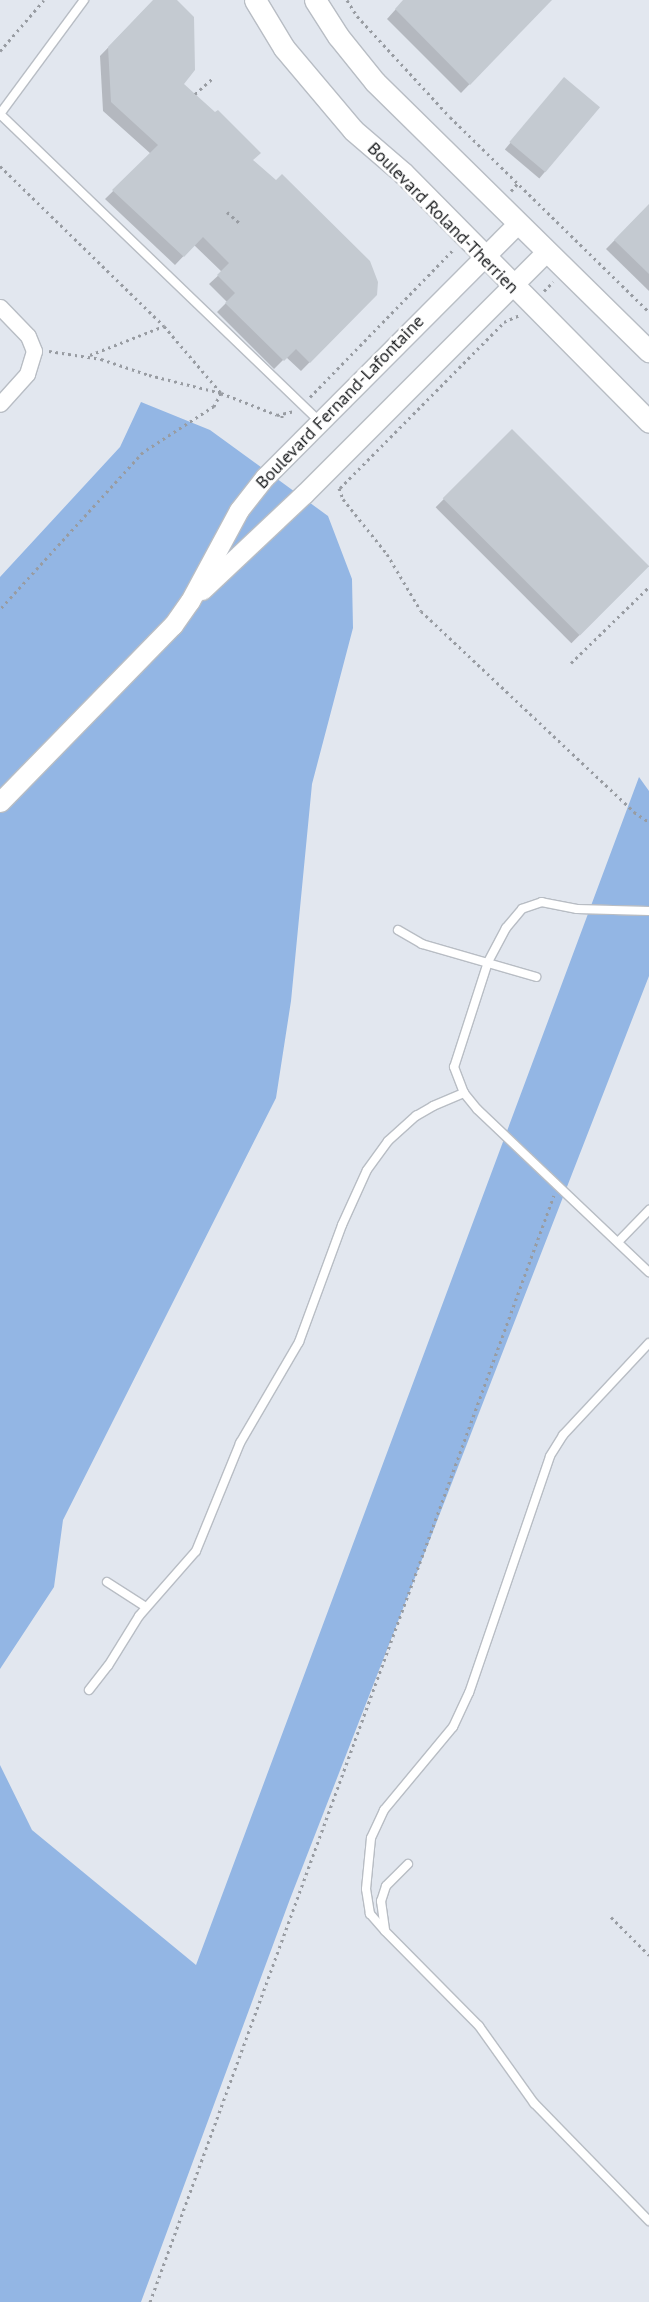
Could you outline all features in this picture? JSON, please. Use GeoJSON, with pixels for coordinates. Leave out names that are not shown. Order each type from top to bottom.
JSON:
{"type":"FeatureCollection","features":[{"type":"Feature","properties":{"kind":"main road","name":"Boulevard Roland-Therrien"},"geometry":{"type":"LineString","coordinates":[[254,0],[284,48],[320,94],[353,130],[403,173],[511,285],[649,422]]}},
{"type":"Feature","properties":{"kind":"main road"},"geometry":{"type":"LineString","coordinates":[[315,0],[338,36],[375,82],[649,351]]}},
{"type":"Feature","properties":{"kind":"street","name":"Boulevard Fernand-Lafontaine"},"geometry":{"type":"LineString","coordinates":[[190,601],[240,510],[265,477],[518,223]]}},
{"type":"Feature","properties":{"kind":"street","name":"Boulevard Fernand-Lafontaine"},"geometry":{"type":"LineString","coordinates":[[0,802],[154,647],[190,601],[311,487],[547,251]]}},
{"type":"Feature","properties":{"kind":"street"},"geometry":{"type":"LineString","coordinates":[[0,307],[28,336],[34,351],[28,374],[0,404]]}},
{"type":"Feature","properties":{"kind":"lane"},"geometry":{"type":"LineString","coordinates":[[84,0],[0,114],[319,421]]}},
{"type":"Feature","properties":{"kind":"lane"},"geometry":{"type":"LineString","coordinates":[[649,911],[577,909],[549,902],[532,904],[514,916],[488,962],[455,1060],[456,1077],[464,1093],[477,1109],[558,1183],[649,1272]]}},
{"type":"Feature","properties":{"kind":"lane"},"geometry":{"type":"LineString","coordinates":[[398,930],[422,944],[536,977]]}},
{"type":"Feature","properties":{"kind":"lane"},"geometry":{"type":"LineString","coordinates":[[89,1690],[108,1666],[125,1634],[196,1551],[240,1443],[299,1342],[342,1225],[368,1170],[388,1141],[416,1116],[464,1093]]}},
{"type":"Feature","properties":{"kind":"lane"},"geometry":{"type":"LineString","coordinates":[[618,1242],[649,1210]]}},
{"type":"Feature","properties":{"kind":"lane"},"geometry":{"type":"LineString","coordinates":[[649,1343],[563,1435],[550,1456],[468,1693],[453,1727],[384,1810],[371,1838],[366,1889],[370,1914],[479,2026],[534,2103],[649,2221]]}},
{"type":"Feature","properties":{"kind":"lane"},"geometry":{"type":"LineString","coordinates":[[107,1582],[146,1608]]}},
{"type":"Feature","properties":{"kind":"lane"},"geometry":{"type":"LineString","coordinates":[[385,1931],[381,1900],[386,1886],[408,1864]]}},
{"type":"Feature","properties":{"kind":"path"},"geometry":{"type":"LineString","coordinates":[[0,52],[44,0]]}},
{"type":"Feature","properties":{"kind":"path"},"geometry":{"type":"LineString","coordinates":[[347,0],[357,16],[450,116],[649,312]]}},
{"type":"Feature","properties":{"kind":"path"},"geometry":{"type":"LineString","coordinates":[[196,94],[214,77]]}},
{"type":"Feature","properties":{"kind":"path"},"geometry":{"type":"LineString","coordinates":[[0,166],[164,326],[221,393]]}},
{"type":"Feature","properties":{"kind":"path"},"geometry":{"type":"LineString","coordinates":[[511,191],[518,183]]}},
{"type":"Feature","properties":{"kind":"path"},"geometry":{"type":"LineString","coordinates":[[227,212],[241,224]]}},
{"type":"Feature","properties":{"kind":"path"},"geometry":{"type":"LineString","coordinates":[[581,254],[585,250]]}},
{"type":"Feature","properties":{"kind":"path","name":"Boulevard Fernand-Lafontaine"},"geometry":{"type":"LineString","coordinates":[[316,391],[451,252]]}},
{"type":"Feature","properties":{"kind":"path","name":"Boulevard Roland-Therrien"},"geometry":{"type":"LineString","coordinates":[[448,256],[452,260]]}},
{"type":"Feature","properties":{"kind":"path"},"geometry":{"type":"LineString","coordinates":[[513,319],[504,322],[339,488],[343,499],[387,554],[421,611],[634,812],[649,822]]}},
{"type":"Feature","properties":{"kind":"path"},"geometry":{"type":"LineString","coordinates":[[88,356],[164,326]]}},
{"type":"Feature","properties":{"kind":"path"},"geometry":{"type":"LineString","coordinates":[[46,351],[88,356],[221,393],[282,415],[294,412]]}},
{"type":"Feature","properties":{"kind":"path"},"geometry":{"type":"LineString","coordinates":[[0,609],[143,452],[214,406],[221,393]]}},
{"type":"Feature","properties":{"kind":"path"},"geometry":{"type":"LineString","coordinates":[[282,415],[282,420]]}},
{"type":"Feature","properties":{"kind":"path"},"geometry":{"type":"LineString","coordinates":[[571,663],[649,587]]}},
{"type":"Feature","properties":{"kind":"path"},"geometry":{"type":"LineString","coordinates":[[150,2302],[558,1183]]}},
{"type":"Feature","properties":{"kind":"path"},"geometry":{"type":"LineString","coordinates":[[610,1917],[649,1955]]}},
{"type":"Feature","properties":{"kind":"shaded area"},"geometry":{"type":"Polygon","coordinates":[[[141,402],[210,430],[328,516],[352,579],[353,628],[312,784],[291,1001],[276,1098],[63,1520],[54,1587],[0,1669],[0,577],[120,447],[141,402]]]}},
{"type":"Feature","properties":{"kind":"shaded area"},"geometry":{"type":"Polygon","coordinates":[[[639,777],[649,791],[649,976],[290,1899],[141,2302],[0,2302],[0,1765],[32,1830],[196,1965],[639,777]]]}},
{"type":"Feature","properties":{"kind":"building"},"geometry":{"type":"Polygon","coordinates":[[[153,0],[177,0],[194,17],[195,70],[184,84],[215,112],[218,110],[261,153],[253,160],[276,180],[282,174],[370,261],[378,282],[377,295],[310,363],[296,349],[284,361],[225,303],[235,293],[217,275],[229,263],[203,237],[184,257],[112,190],[158,145],[111,102],[108,47],[153,0]]]}},
{"type":"Feature","properties":{"kind":"building"},"geometry":{"type":"Polygon","coordinates":[[[403,0],[552,0],[470,85],[395,9],[403,0]]]}},
{"type":"Feature","properties":{"kind":"building"},"geometry":{"type":"Polygon","coordinates":[[[564,77],[600,107],[545,172],[509,142],[564,77]]]}},
{"type":"Feature","properties":{"kind":"building"},"geometry":{"type":"Polygon","coordinates":[[[649,204],[649,274],[614,240],[649,204]]]}},
{"type":"Feature","properties":{"kind":"building"},"geometry":{"type":"Polygon","coordinates":[[[512,429],[649,566],[580,635],[443,498],[512,429]]]}}]}
